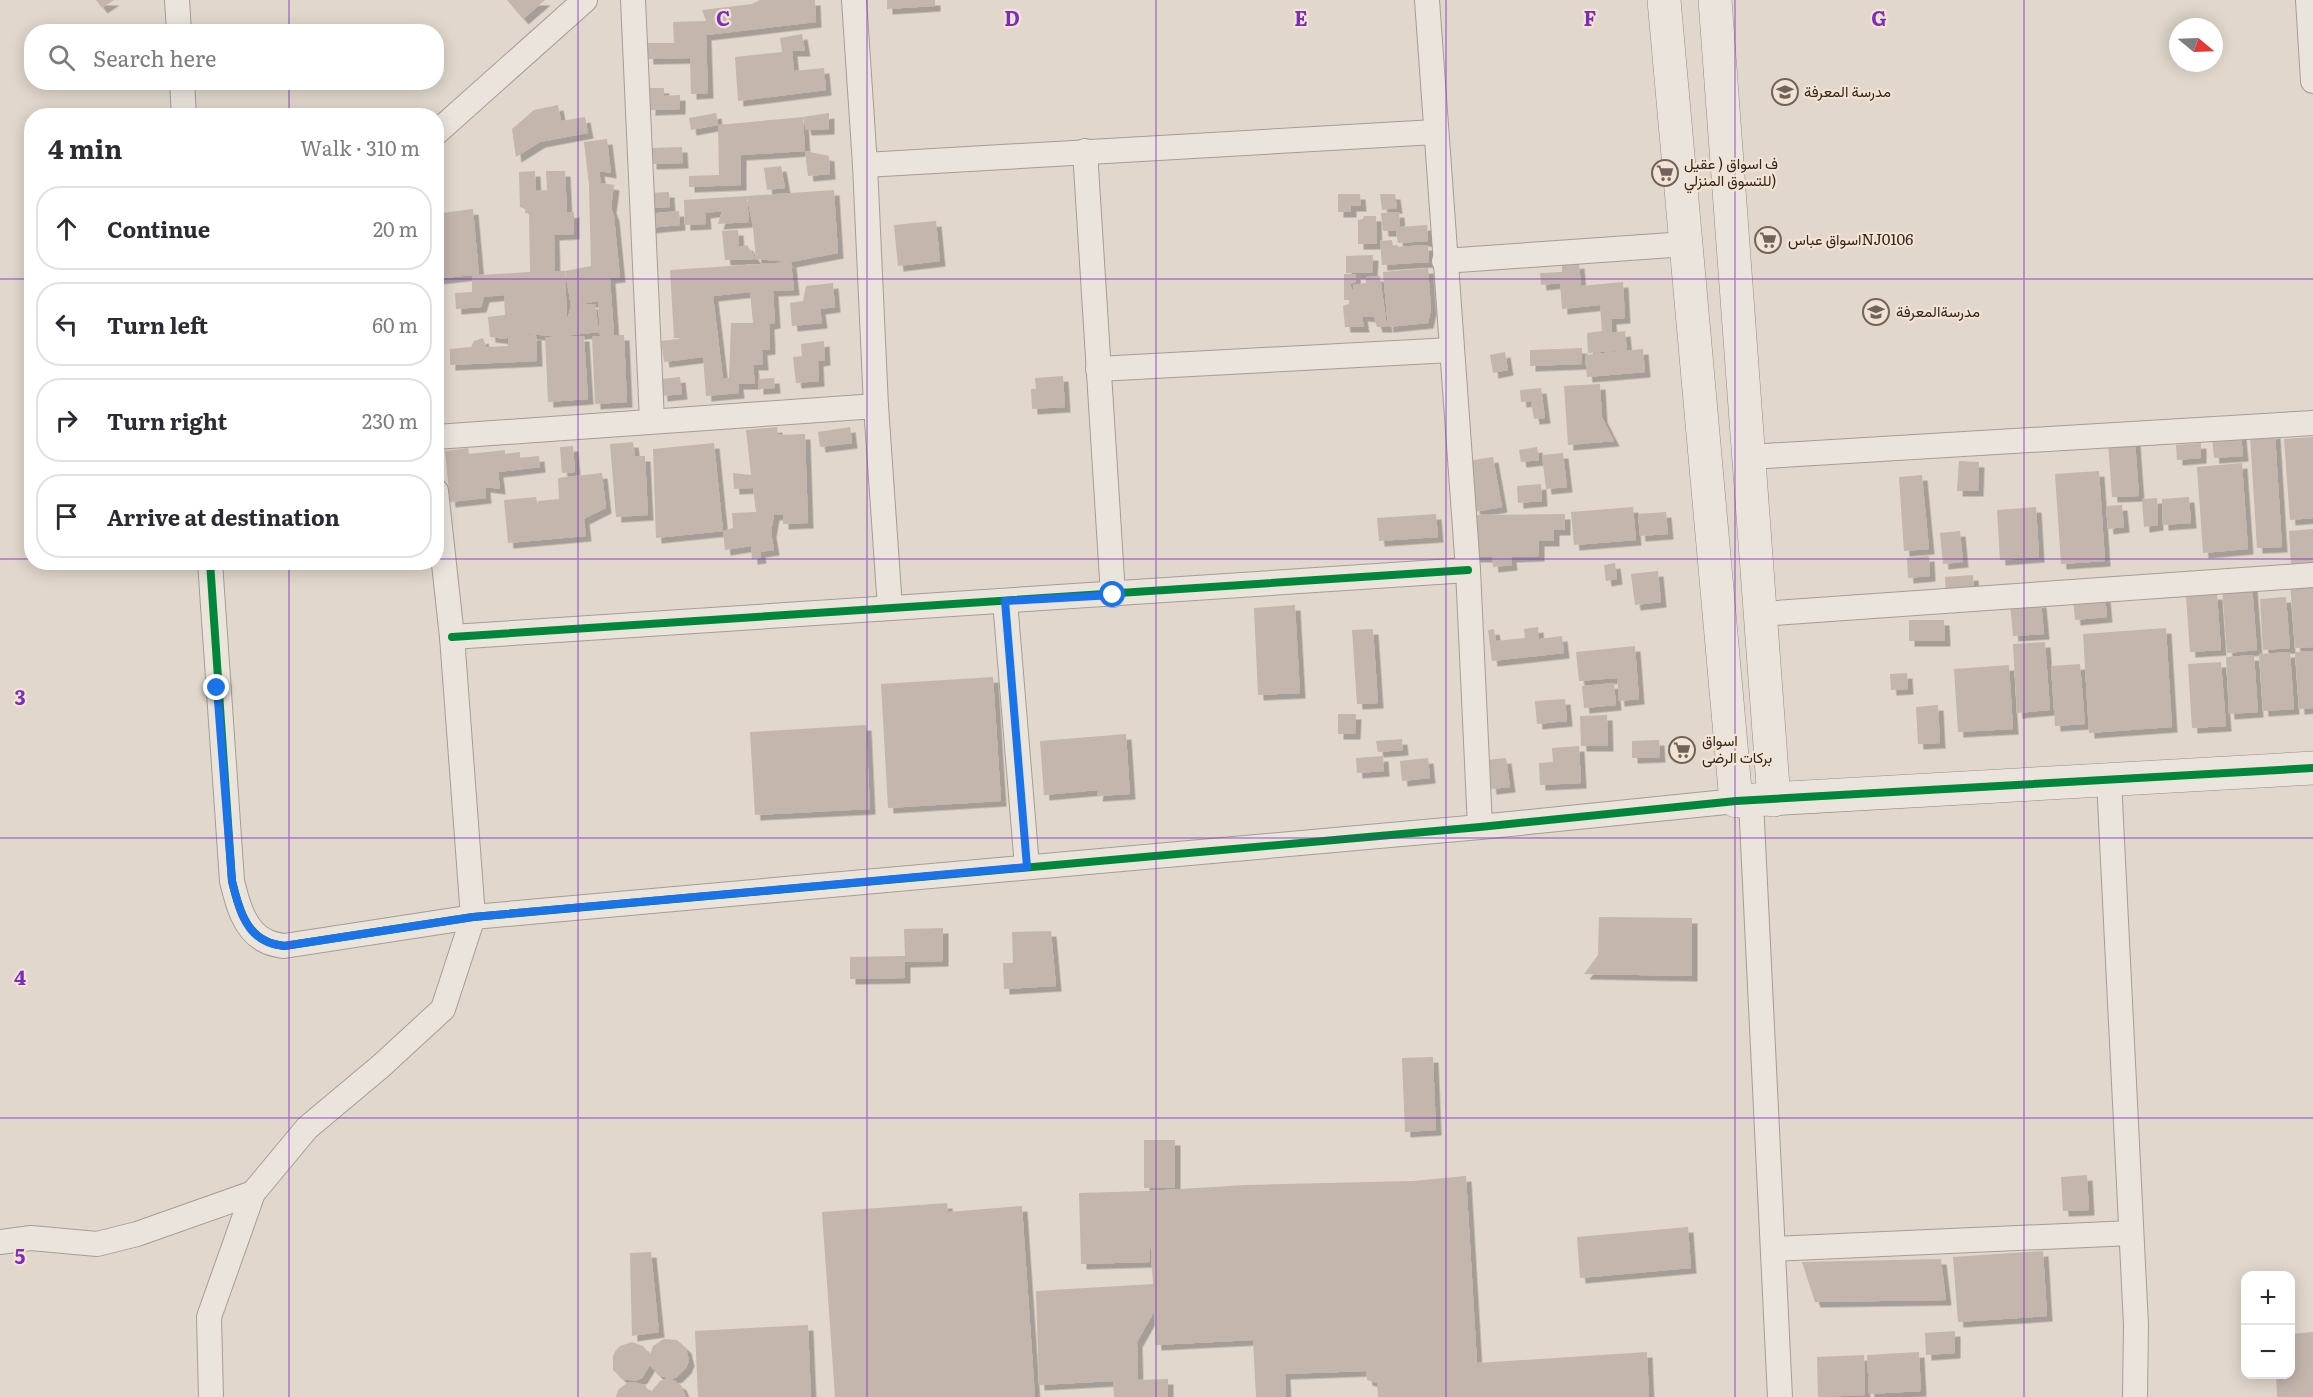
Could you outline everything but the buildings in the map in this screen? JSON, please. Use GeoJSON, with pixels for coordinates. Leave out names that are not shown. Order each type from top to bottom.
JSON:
{"type":"FeatureCollection","features":[{"type":"Feature","properties":{"kind":"street"},"geometry":{"type":"LineString","coordinates":[[177,0],[178,24]]}},
{"type":"Feature","properties":{"kind":"street"},"geometry":{"type":"LineString","coordinates":[[444,126],[585,0]]}},
{"type":"Feature","properties":{"kind":"street"},"geometry":{"type":"LineString","coordinates":[[633,0],[652,421]]}},
{"type":"Feature","properties":{"kind":"street"},"geometry":{"type":"LineString","coordinates":[[854,0],[866,165],[876,406],[890,608]]}},
{"type":"Feature","properties":{"kind":"street"},"geometry":{"type":"LineString","coordinates":[[1427,0],[1468,570],[1480,826]]}},
{"type":"Feature","properties":{"kind":"street"},"geometry":{"type":"LineString","coordinates":[[1664,0],[1686,244],[1754,801],[1780,1397]]}},
{"type":"Feature","properties":{"kind":"street"},"geometry":{"type":"LineString","coordinates":[[1715,0],[1761,614],[1754,801]]}},
{"type":"Feature","properties":{"kind":"street"},"geometry":{"type":"LineString","coordinates":[[2308,0],[2313,81]]}},
{"type":"Feature","properties":{"kind":"street"},"geometry":{"type":"LineString","coordinates":[[182,90],[184,108]]}},
{"type":"Feature","properties":{"kind":"street"},"geometry":{"type":"LineString","coordinates":[[866,165],[1435,132]]}},
{"type":"Feature","properties":{"kind":"street"},"geometry":{"type":"LineString","coordinates":[[1085,151],[1113,595]]}},
{"type":"Feature","properties":{"kind":"street"},"geometry":{"type":"LineString","coordinates":[[1444,261],[1686,244]]}},
{"type":"Feature","properties":{"kind":"street"},"geometry":{"type":"LineString","coordinates":[[1098,369],[1451,350]]}},
{"type":"Feature","properties":{"kind":"street"},"geometry":{"type":"LineString","coordinates":[[444,436],[876,406]]}},
{"type":"Feature","properties":{"kind":"street"},"geometry":{"type":"LineString","coordinates":[[1749,458],[2313,423]]}},
{"type":"Feature","properties":{"kind":"street"},"geometry":{"type":"LineString","coordinates":[[211,1397],[209,1317],[253,1193],[307,1128],[381,1066],[443,1009],[473,917],[452,637],[444,564]]}},
{"type":"Feature","properties":{"kind":"street"},"geometry":{"type":"LineString","coordinates":[[211,570],[232,881],[240,910],[253,930],[264,941],[284,946],[473,917],[1754,801],[2313,768]]}},
{"type":"Feature","properties":{"kind":"street"},"geometry":{"type":"LineString","coordinates":[[452,637],[1468,570]]}},
{"type":"Feature","properties":{"kind":"street"},"geometry":{"type":"LineString","coordinates":[[1761,614],[2313,575]]}},
{"type":"Feature","properties":{"kind":"street"},"geometry":{"type":"LineString","coordinates":[[1005,601],[1027,867]]}},
{"type":"Feature","properties":{"kind":"street"},"geometry":{"type":"LineString","coordinates":[[2109,780],[2136,1325],[2135,1397]]}},
{"type":"Feature","properties":{"kind":"street"},"geometry":{"type":"LineString","coordinates":[[0,1242],[31,1238],[97,1244],[137,1234],[253,1193]]}},
{"type":"Feature","properties":{"kind":"street"},"geometry":{"type":"LineString","coordinates":[[1773,1249],[2131,1233]]}},
{"type":"Feature","properties":{"kind":"cycle path"},"geometry":{"type":"LineString","coordinates":[[211,570],[232,881],[236,898],[252,930],[268,942],[284,946],[473,917],[1480,827],[1736,801],[2313,768]]}},
{"type":"Feature","properties":{"kind":"cycle path"},"geometry":{"type":"LineString","coordinates":[[452,637],[1468,570]]}},
{"type":"Feature","properties":{"kind":"place","name":"مدرسة المعرفة"},"geometry":{"type":"Point","coordinates":[1785,92]}},
{"type":"Feature","properties":{"kind":"place","name":"ف اسواق ( عقيل للتسوق المنزلي)"},"geometry":{"type":"Point","coordinates":[1665,173]}},
{"type":"Feature","properties":{"kind":"place","name":"اسواق عباسNJ0106"},"geometry":{"type":"Point","coordinates":[1768,240]}},
{"type":"Feature","properties":{"kind":"place","name":"مدرسةالمعرفة"},"geometry":{"type":"Point","coordinates":[1876,312]}},
{"type":"Feature","properties":{"kind":"place","name":"اسواق بركات الرضى"},"geometry":{"type":"Point","coordinates":[1682,750]}},
{"type":"Feature","properties":{"kind":"route"},"geometry":{"type":"LineString","coordinates":[[217,688],[232,881],[240,910],[253,930],[264,941],[284,946],[473,917],[1027,867],[1005,601],[1113,595]]}}]}
